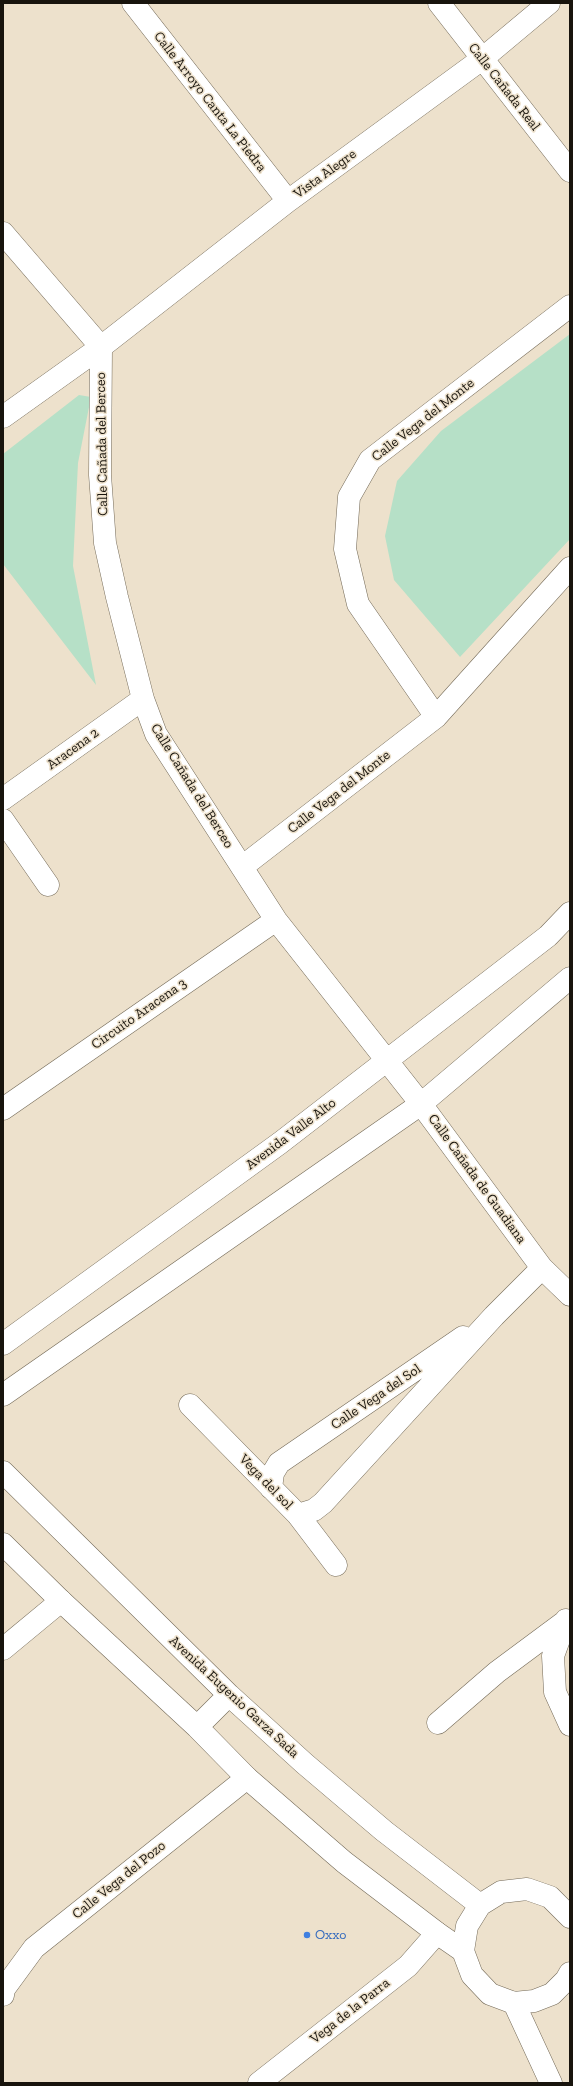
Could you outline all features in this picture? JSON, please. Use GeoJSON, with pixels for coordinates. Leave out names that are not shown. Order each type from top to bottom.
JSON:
{"type":"FeatureCollection","features":[{"type":"Feature","properties":{"kind":"street","name":"Calle Arroyo Canta La Piedra"},"geometry":{"type":"LineString","coordinates":[[133,3],[288,201]]}},
{"type":"Feature","properties":{"kind":"street","name":"Calle Cañada Real"},"geometry":{"type":"LineString","coordinates":[[439,3],[570,172]]}},
{"type":"Feature","properties":{"kind":"street","name":"Vista Alegre"},"geometry":{"type":"LineString","coordinates":[[3,417],[101,347],[288,201],[482,59],[549,3]]}},
{"type":"Feature","properties":{"kind":"street"},"geometry":{"type":"LineString","coordinates":[[3,233],[101,347]]}},
{"type":"Feature","properties":{"kind":"street","name":"Calle Vega del Monte"},"geometry":{"type":"LineString","coordinates":[[436,717],[358,604],[345,550],[348,497],[370,460],[570,306]]}},
{"type":"Feature","properties":{"kind":"street","name":"Calle Cañada del Berceo"},"geometry":{"type":"LineString","coordinates":[[101,347],[100,475],[105,543],[117,598],[143,699],[156,734],[276,920],[387,1060]]}},
{"type":"Feature","properties":{"kind":"street","name":"Calle Vega del Monte"},"geometry":{"type":"LineString","coordinates":[[242,867],[436,717],[570,568]]}},
{"type":"Feature","properties":{"kind":"street","name":"Aracena 2"},"geometry":{"type":"LineString","coordinates":[[3,799],[143,699]]}},
{"type":"Feature","properties":{"kind":"street"},"geometry":{"type":"LineString","coordinates":[[3,820],[48,884]]}},
{"type":"Feature","properties":{"kind":"street","name":"Avenida Valle Alto"},"geometry":{"type":"LineString","coordinates":[[3,1344],[280,1143],[548,936],[570,913]]}},
{"type":"Feature","properties":{"kind":"street","name":"Circuito Aracena 3"},"geometry":{"type":"LineString","coordinates":[[3,1109],[276,920]]}},
{"type":"Feature","properties":{"kind":"street"},"geometry":{"type":"LineString","coordinates":[[3,1395],[422,1104],[570,978]]}},
{"type":"Feature","properties":{"kind":"street","name":"Calle Cañada de Guadiana"},"geometry":{"type":"LineString","coordinates":[[387,1060],[422,1104],[542,1268],[570,1295]]}},
{"type":"Feature","properties":{"kind":"street","name":"Calle Vega del Sol"},"geometry":{"type":"LineString","coordinates":[[298,1515],[314,1510],[323,1503],[494,1316],[542,1268]]}},
{"type":"Feature","properties":{"kind":"street","name":"Calle Vega del Sol"},"geometry":{"type":"LineString","coordinates":[[271,1488],[273,1473],[280,1463],[494,1316]]}},
{"type":"Feature","properties":{"kind":"street","name":"Vega del sol"},"geometry":{"type":"LineString","coordinates":[[190,1405],[298,1515],[336,1565]]}},
{"type":"Feature","properties":{"kind":"street","name":"Avenida Eugenio Garza Sada"},"geometry":{"type":"LineString","coordinates":[[3,1472],[229,1695],[305,1764],[384,1831],[480,1906]]}},
{"type":"Feature","properties":{"kind":"street"},"geometry":{"type":"LineString","coordinates":[[3,1544],[61,1601],[197,1728],[247,1778],[344,1862],[436,1933],[463,1951]]}},
{"type":"Feature","properties":{"kind":"street"},"geometry":{"type":"LineString","coordinates":[[3,1649],[61,1601]]}},
{"type":"Feature","properties":{"kind":"street"},"geometry":{"type":"LineString","coordinates":[[438,1723],[497,1672],[567,1618]]}},
{"type":"Feature","properties":{"kind":"street"},"geometry":{"type":"LineString","coordinates":[[567,1618],[553,1656],[555,1692],[570,1725]]}},
{"type":"Feature","properties":{"kind":"street"},"geometry":{"type":"LineString","coordinates":[[197,1728],[229,1695]]}},
{"type":"Feature","properties":{"kind":"street","name":"Calle Vega del Pozo"},"geometry":{"type":"LineString","coordinates":[[3,1995],[4,1990],[34,1948],[247,1778]]}},
{"type":"Feature","properties":{"kind":"street"},"geometry":{"type":"LineString","coordinates":[[570,1918],[550,1897],[526,1889],[501,1892],[480,1906],[467,1926],[463,1951],[472,1975],[490,1994],[514,2002],[534,2001],[552,1994],[566,1980],[570,1973]]}},
{"type":"Feature","properties":{"kind":"street","name":"Vega de la Parra"},"geometry":{"type":"LineString","coordinates":[[259,2083],[408,1966],[436,1933]]}},
{"type":"Feature","properties":{"kind":"street"},"geometry":{"type":"LineString","coordinates":[[514,2002],[551,2083]]}},
{"type":"Feature","properties":{"kind":"green space"},"geometry":{"type":"Polygon","coordinates":[[[570,334],[570,539],[460,657],[394,580],[385,536],[397,481],[441,431],[570,334]]]}},
{"type":"Feature","properties":{"kind":"green space"},"geometry":{"type":"Polygon","coordinates":[[[79,395],[91,397],[78,463],[73,566],[96,685],[3,564],[3,454],[79,395]]]}},
{"type":"Feature","properties":{"kind":"place","name":"Oxxo"},"geometry":{"type":"Point","coordinates":[307,1935]}}]}
